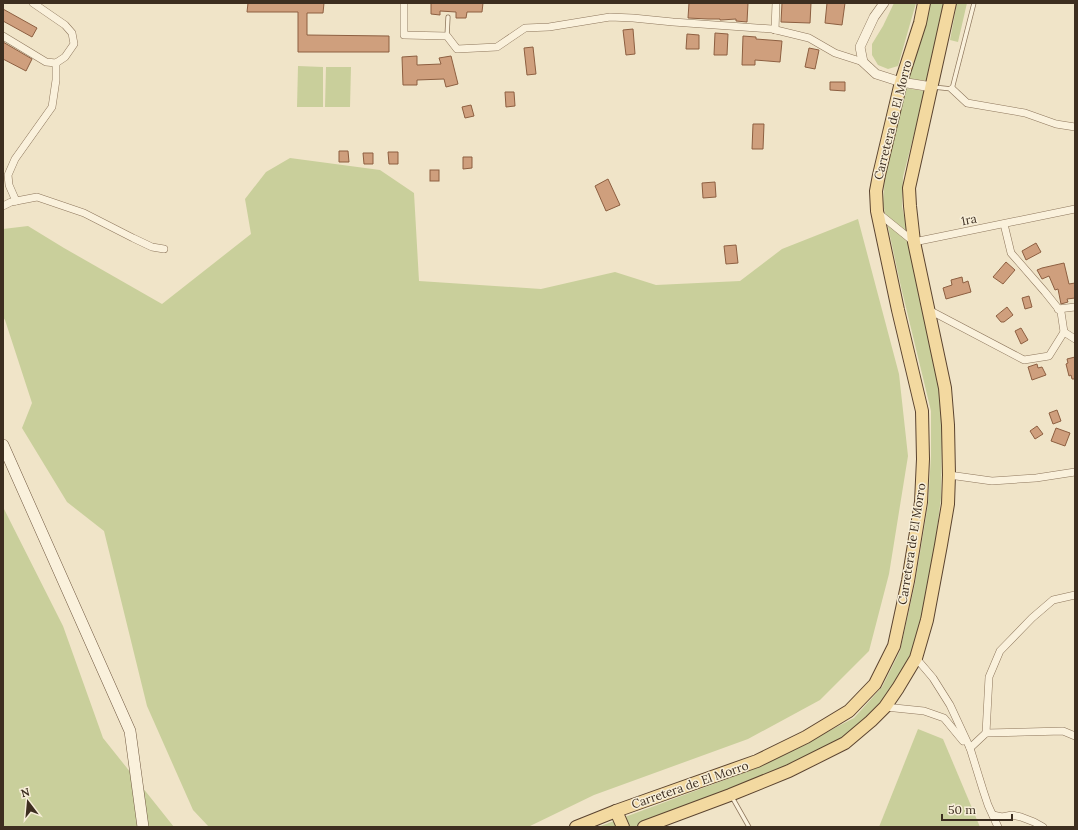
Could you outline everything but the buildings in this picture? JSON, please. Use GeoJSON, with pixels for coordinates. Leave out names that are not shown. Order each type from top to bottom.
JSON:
{"type":"FeatureCollection","features":[{"type":"Feature","properties":{"kind":"main road","name":"Carretera de El Morro"},"geometry":{"type":"LineString","coordinates":[[576,827],[616,811],[757,761],[806,737],[849,711],[875,684],[894,646],[908,581],[921,502],[924,459],[922,411],[898,310],[877,211],[876,191],[901,82],[920,23],[924,3]]}},
{"type":"Feature","properties":{"kind":"main road","name":"Carretera de El Morro"},"geometry":{"type":"LineString","coordinates":[[644,827],[789,771],[845,743],[885,707],[916,658],[927,620],[941,545],[948,504],[950,475],[945,388],[914,242],[910,206],[910,188],[950,3]]}},
{"type":"Feature","properties":{"kind":"main road"},"geometry":{"type":"LineString","coordinates":[[3,444],[130,731],[144,827]]}},
{"type":"Feature","properties":{"kind":"main road"},"geometry":{"type":"LineString","coordinates":[[616,811],[623,827]]}},
{"type":"Feature","properties":{"kind":"street"},"geometry":{"type":"LineString","coordinates":[[3,36],[46,62],[56,63],[65,57],[74,44],[72,33],[65,25],[33,3]]}},
{"type":"Feature","properties":{"kind":"street"},"geometry":{"type":"LineString","coordinates":[[404,3],[404,35],[447,36],[457,49],[497,47],[525,28],[549,27],[610,17],[633,18],[775,30],[809,38],[835,53],[862,62],[876,74],[901,82],[932,87]]}},
{"type":"Feature","properties":{"kind":"street"},"geometry":{"type":"LineString","coordinates":[[775,30],[776,3]]}},
{"type":"Feature","properties":{"kind":"street"},"geometry":{"type":"LineString","coordinates":[[862,62],[860,47],[874,17],[884,3]]}},
{"type":"Feature","properties":{"kind":"street"},"geometry":{"type":"LineString","coordinates":[[16,201],[9,185],[8,175],[15,159],[52,107],[56,80],[56,63]]}},
{"type":"Feature","properties":{"kind":"street"},"geometry":{"type":"LineString","coordinates":[[952,89],[967,103],[1025,113],[1056,124],[1075,127]]}},
{"type":"Feature","properties":{"kind":"street"},"geometry":{"type":"LineString","coordinates":[[3,206],[11,202],[36,197],[84,213],[152,247],[164,249]]}},
{"type":"Feature","properties":{"kind":"street","name":"1ra"},"geometry":{"type":"LineString","coordinates":[[914,242],[1075,209]]}},
{"type":"Feature","properties":{"kind":"street"},"geometry":{"type":"LineString","coordinates":[[877,211],[914,242]]}},
{"type":"Feature","properties":{"kind":"street"},"geometry":{"type":"LineString","coordinates":[[928,310],[1024,360],[1049,356],[1064,332],[1061,312],[1046,292],[1011,253],[1004,224]]}},
{"type":"Feature","properties":{"kind":"street"},"geometry":{"type":"LineString","coordinates":[[1058,309],[1075,307]]}},
{"type":"Feature","properties":{"kind":"street"},"geometry":{"type":"LineString","coordinates":[[1064,332],[1075,339]]}},
{"type":"Feature","properties":{"kind":"street"},"geometry":{"type":"LineString","coordinates":[[950,475],[992,481],[1036,478],[1075,472]]}},
{"type":"Feature","properties":{"kind":"street"},"geometry":{"type":"LineString","coordinates":[[986,733],[989,677],[1000,651],[1032,618],[1053,600],[1075,595]]}},
{"type":"Feature","properties":{"kind":"street"},"geometry":{"type":"LineString","coordinates":[[916,658],[933,678],[950,705],[970,748],[983,790],[998,827]]}},
{"type":"Feature","properties":{"kind":"street"},"geometry":{"type":"LineString","coordinates":[[885,707],[924,711],[944,718],[970,748]]}},
{"type":"Feature","properties":{"kind":"street"},"geometry":{"type":"LineString","coordinates":[[970,748],[986,733],[1063,731],[1075,736]]}},
{"type":"Feature","properties":{"kind":"street"},"geometry":{"type":"LineString","coordinates":[[993,815],[1002,817],[1012,815],[1021,817],[1043,827]]}},
{"type":"Feature","properties":{"kind":"lane"},"geometry":{"type":"LineString","coordinates":[[932,87],[952,89],[974,3]]}},
{"type":"Feature","properties":{"kind":"lane"},"geometry":{"type":"LineString","coordinates":[[447,36],[448,17]]}},
{"type":"Feature","properties":{"kind":"lane"},"geometry":{"type":"LineString","coordinates":[[730,795],[749,827]]}},
{"type":"Feature","properties":{"kind":"green space"},"geometry":{"type":"Polygon","coordinates":[[[894,3],[916,3],[898,66],[888,69],[878,65],[872,55],[872,44],[894,3]]]}},
{"type":"Feature","properties":{"kind":"green space"},"geometry":{"type":"Polygon","coordinates":[[[928,3],[944,3],[928,81],[907,79],[928,3]]]}},
{"type":"Feature","properties":{"kind":"green space"},"geometry":{"type":"Polygon","coordinates":[[[957,3],[967,3],[958,42],[950,40],[957,3]]]}},
{"type":"Feature","properties":{"kind":"green space"},"geometry":{"type":"Polygon","coordinates":[[[298,66],[323,67],[323,107],[297,107],[298,66]]]}},
{"type":"Feature","properties":{"kind":"green space"},"geometry":{"type":"Polygon","coordinates":[[[326,67],[351,67],[350,107],[325,107],[326,67]]]}},
{"type":"Feature","properties":{"kind":"green space"},"geometry":{"type":"Polygon","coordinates":[[[905,88],[925,91],[903,177],[902,206],[939,387],[942,424],[941,498],[935,545],[921,623],[910,656],[881,703],[843,740],[785,768],[634,827],[598,827],[754,769],[854,718],[882,687],[900,651],[915,583],[928,504],[931,456],[931,411],[901,287],[883,204],[885,174],[905,88]]]}},
{"type":"Feature","properties":{"kind":"green space"},"geometry":{"type":"Polygon","coordinates":[[[290,158],[380,170],[414,193],[419,281],[541,289],[615,272],[656,285],[740,281],[782,249],[858,219],[899,374],[908,456],[889,574],[869,651],[820,700],[748,739],[594,795],[528,827],[209,827],[193,810],[147,706],[104,531],[67,502],[22,428],[32,403],[3,317],[3,229],[28,226],[162,304],[251,234],[245,199],[266,172],[290,158]]]}},
{"type":"Feature","properties":{"kind":"green space"},"geometry":{"type":"Polygon","coordinates":[[[3,507],[63,626],[103,738],[174,827],[3,827],[3,507]]]}},
{"type":"Feature","properties":{"kind":"green space"},"geometry":{"type":"Polygon","coordinates":[[[918,729],[943,739],[980,827],[879,827],[918,729]]]}}]}
